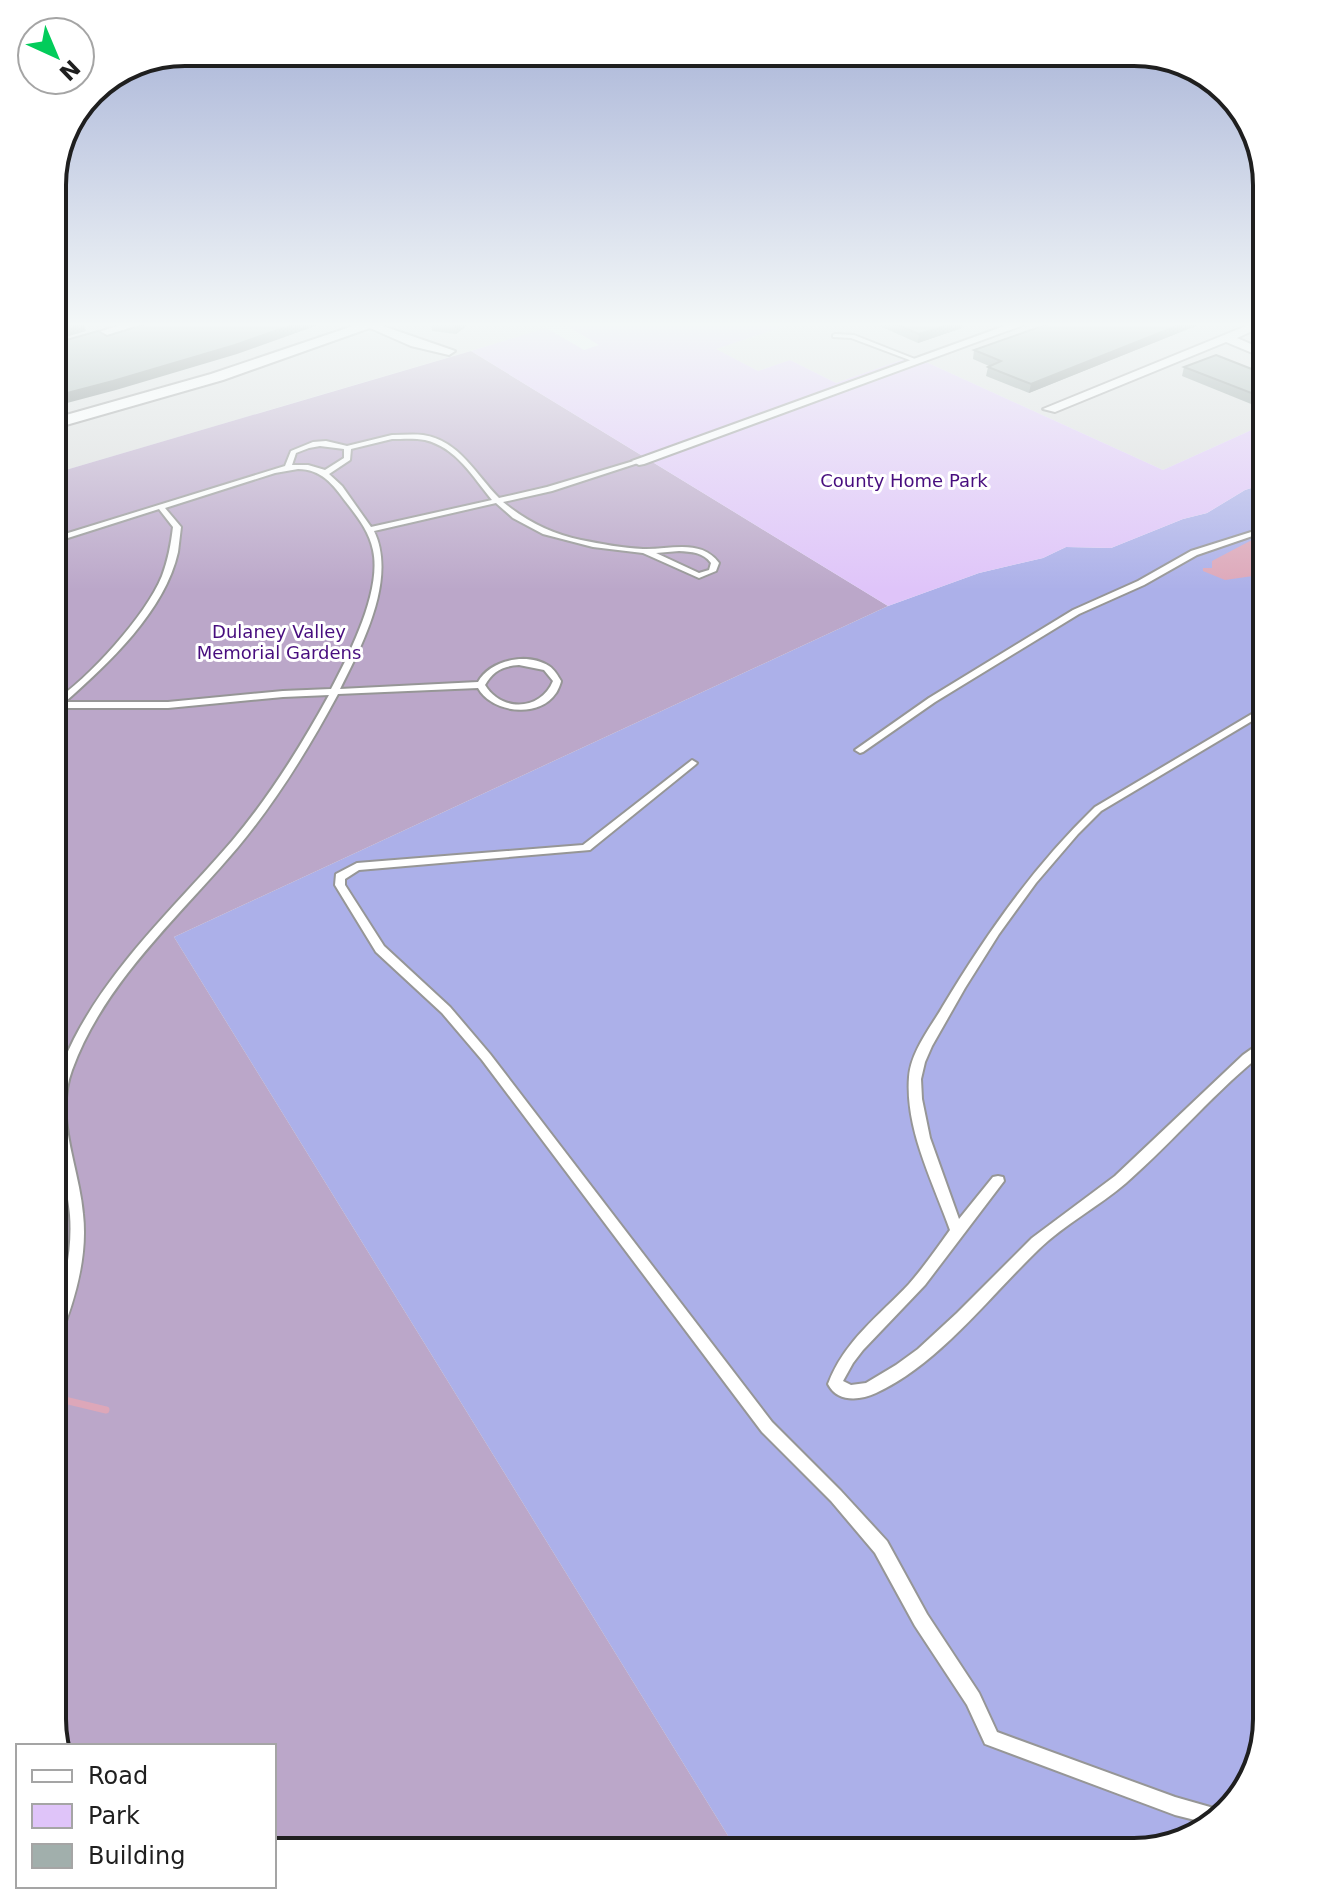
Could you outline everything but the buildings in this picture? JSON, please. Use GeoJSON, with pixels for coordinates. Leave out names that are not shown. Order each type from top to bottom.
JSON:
{"type":"FeatureCollection","features":[{"type":"Feature","properties":{"kind":"street"},"geometry":{"type":"LineString","coordinates":[[66,420],[91,413]]}},
{"type":"Feature","properties":{"kind":"street"},"geometry":{"type":"LineString","coordinates":[[639,461],[773,413]]}},
{"type":"Feature","properties":{"kind":"lane"},"geometry":{"type":"LineString","coordinates":[[288,467],[293,452],[304,446],[327,443],[347,448],[392,435],[419,435],[451,447],[520,521],[554,535],[644,551],[699,576],[712,571],[715,563],[702,552],[644,551]]}},
{"type":"Feature","properties":{"kind":"lane"},"geometry":{"type":"LineString","coordinates":[[327,472],[348,459],[347,448]]}},
{"type":"Feature","properties":{"kind":"lane"},"geometry":{"type":"LineString","coordinates":[[370,530],[499,501],[639,461]]}},
{"type":"Feature","properties":{"kind":"lane"},"geometry":{"type":"LineString","coordinates":[[66,537],[288,467],[305,466],[327,472],[370,530],[378,556],[354,651],[335,691],[263,806],[106,995],[84,1030],[66,1069]]}},
{"type":"Feature","properties":{"kind":"lane"},"geometry":{"type":"LineString","coordinates":[[66,696],[98,668],[126,636],[171,565],[177,527],[161,507]]}},
{"type":"Feature","properties":{"kind":"lane"},"geometry":{"type":"LineString","coordinates":[[860,750],[919,708],[1068,617],[1132,588],[1194,553],[1253,534]]}},
{"type":"Feature","properties":{"kind":"lane"},"geometry":{"type":"LineString","coordinates":[[520,662],[547,668],[557,681],[552,693],[543,701],[523,706],[490,700],[481,685],[492,670],[520,662]]}},
{"type":"Feature","properties":{"kind":"lane"},"geometry":{"type":"LineString","coordinates":[[66,707],[168,705],[335,691],[481,685]]}},
{"type":"Feature","properties":{"kind":"lane"},"geometry":{"type":"LineString","coordinates":[[957,1231],[917,1112],[915,1076],[927,1043],[1008,910],[1049,860],[1098,809],[1253,716]]}},
{"type":"Feature","properties":{"kind":"lane"},"geometry":{"type":"LineString","coordinates":[[692,763],[586,848],[357,867],[340,877],[340,885],[380,949],[446,1010],[486,1057],[767,1427],[836,1496],[881,1547],[921,1620],[973,1699],[991,1738],[1175,1806],[1206,1814]]}},
{"type":"Feature","properties":{"kind":"lane"},"geometry":{"type":"LineString","coordinates":[[998,1181],[917,1285],[838,1371],[835,1384],[843,1392],[855,1393],[877,1385],[919,1356],[950,1330],[1039,1240],[1119,1181],[1222,1080],[1253,1055]]}},
{"type":"Feature","properties":{"kind":"lane"},"geometry":{"type":"LineString","coordinates":[[66,1150],[77,1215],[76,1248],[66,1294]]}},
{"type":"Feature","properties":{"kind":"shaded area"},"geometry":{"type":"Polygon","coordinates":[[[66,413],[260,413],[66,470],[66,413]]]}},
{"type":"Feature","properties":{"kind":"shaded area"},"geometry":{"type":"Polygon","coordinates":[[[1038,413],[1253,413],[1253,429],[1163,470],[1038,413]]]}},
{"type":"Feature","properties":{"kind":"shaded area"},"geometry":{"type":"Polygon","coordinates":[[[1253,487],[1253,1719],[1244,1765],[1228,1792],[1207,1813],[1180,1829],[1150,1837],[729,1838],[174,937],[888,606],[979,573],[1043,558],[1066,547],[1111,548],[1183,519],[1207,513],[1253,487]]]}},
{"type":"Feature","properties":{"kind":"shaded area"},"geometry":{"type":"Polygon","coordinates":[[[1253,539],[1253,576],[1225,580],[1203,571],[1203,568],[1212,568],[1212,561],[1253,539]]]}},
{"type":"Feature","properties":{"kind":"green space","name":"Dulaney Valley Memorial Gardens"},"geometry":{"type":"Polygon","coordinates":[[[260,413],[572,413],[888,606],[174,937],[729,1838],[276,1838],[276,1744],[69,1744],[66,1719],[66,470],[260,413]]]}},
{"type":"Feature","properties":{"kind":"green space","name":"County Home Park"},"geometry":{"type":"Polygon","coordinates":[[[572,413],[1038,413],[1163,470],[1253,429],[1253,487],[1207,513],[1183,519],[1111,548],[1066,547],[1043,558],[979,573],[888,606],[572,413]]]}},
{"type":"Feature","properties":{"kind":"waterway"},"geometry":{"type":"LineString","coordinates":[[66,1400],[106,1410]]}}]}
